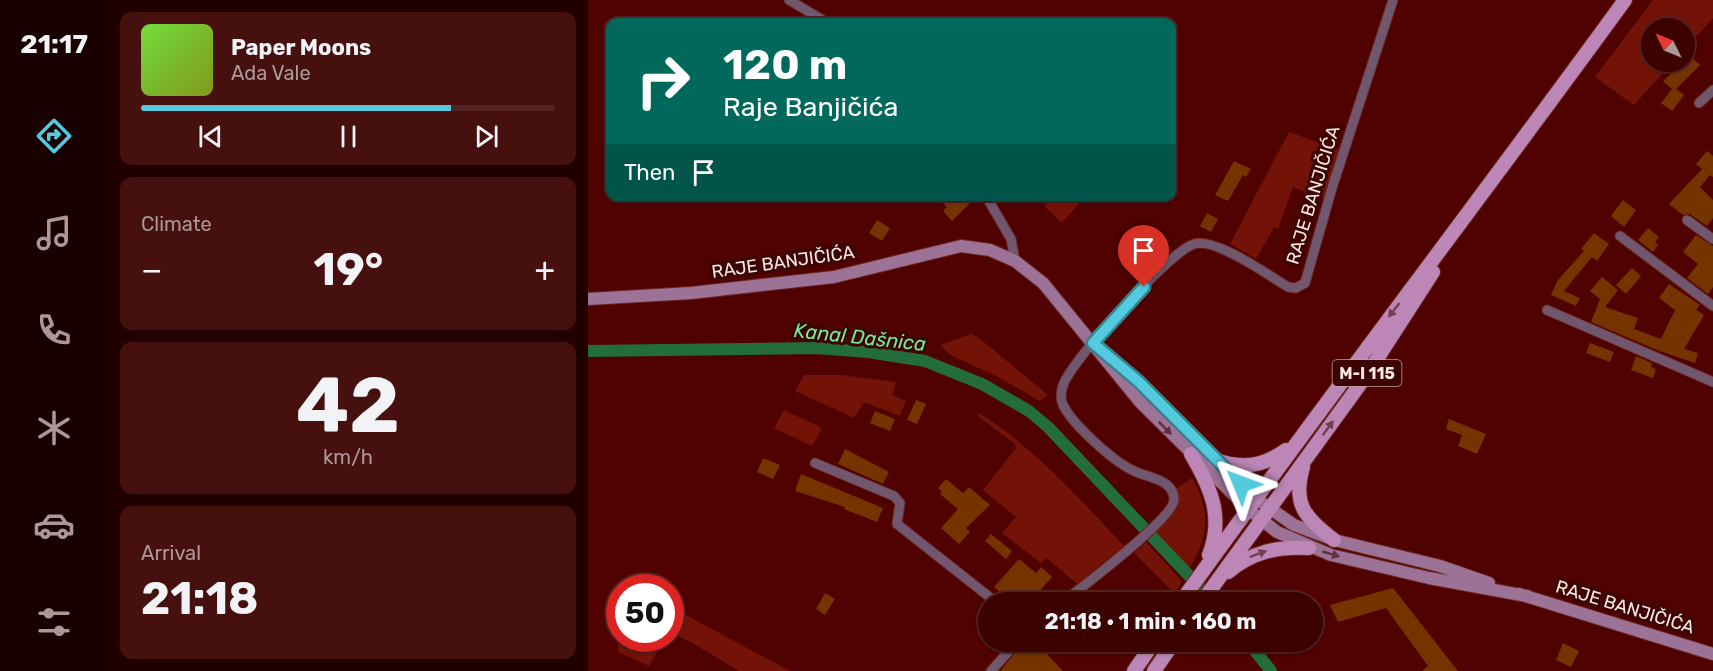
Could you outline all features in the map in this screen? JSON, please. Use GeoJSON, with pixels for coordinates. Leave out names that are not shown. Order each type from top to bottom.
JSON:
{"type":"FeatureCollection","features":[{"type":"Feature","properties":{"kind":"main road","name":"M-I 115"},"geometry":{"type":"LineString","coordinates":[[1188,592],[1293,446],[1456,231],[1625,0]]}},
{"type":"Feature","properties":{"kind":"main road","name":"M-I 115"},"geometry":{"type":"LineString","coordinates":[[1208,592],[1416,300],[1456,231]]}},
{"type":"Feature","properties":{"kind":"main road","name":"RAJE BANJIČIĆA"},"geometry":{"type":"LineString","coordinates":[[588,299],[691,293],[834,277],[961,246],[990,250],[1015,261],[1043,283],[1093,343]]}},
{"type":"Feature","properties":{"kind":"main road"},"geometry":{"type":"LineString","coordinates":[[1093,343],[1114,374],[1191,454],[1264,514],[1277,532],[1309,548]]}},
{"type":"Feature","properties":{"kind":"main road"},"geometry":{"type":"LineString","coordinates":[[1093,343],[1139,382],[1215,460],[1251,503]]}},
{"type":"Feature","properties":{"kind":"main road"},"geometry":{"type":"LineString","coordinates":[[1215,460],[1233,466],[1256,465],[1268,461],[1293,446]]}},
{"type":"Feature","properties":{"kind":"main road"},"geometry":{"type":"LineString","coordinates":[[1191,454],[1213,497],[1217,519],[1213,543],[1201,574]]}},
{"type":"Feature","properties":{"kind":"main road"},"geometry":{"type":"LineString","coordinates":[[1305,459],[1299,480],[1299,501],[1311,522],[1334,540]]}},
{"type":"Feature","properties":{"kind":"main road"},"geometry":{"type":"LineString","coordinates":[[1264,514],[1334,540],[1440,566],[1527,596]]}},
{"type":"Feature","properties":{"kind":"main road"},"geometry":{"type":"LineString","coordinates":[[1215,582],[1240,562],[1265,550],[1291,546],[1309,548],[1429,578],[1527,596]]}},
{"type":"Feature","properties":{"kind":"main road","name":"RAJE BANJIČIĆA"},"geometry":{"type":"LineString","coordinates":[[1527,596],[1713,654]]}},
{"type":"Feature","properties":{"kind":"main road"},"geometry":{"type":"LineString","coordinates":[[1134,671],[1147,652]]}},
{"type":"Feature","properties":{"kind":"main road"},"geometry":{"type":"LineString","coordinates":[[1154,671],[1167,652]]}},
{"type":"Feature","properties":{"kind":"street"},"geometry":{"type":"LineString","coordinates":[[789,0],[819,18]]}},
{"type":"Feature","properties":{"kind":"street","name":"RAJE BANJIČIĆA"},"geometry":{"type":"LineString","coordinates":[[1076,592],[1135,544],[1171,509],[1175,501],[1171,489],[1164,482],[1120,463],[1071,417],[1062,401],[1064,384],[1093,343],[1170,260],[1195,243],[1213,244],[1288,286],[1296,288],[1305,283],[1328,199],[1393,0]]}},
{"type":"Feature","properties":{"kind":"street"},"geometry":{"type":"LineString","coordinates":[[1699,103],[1713,90]]}},
{"type":"Feature","properties":{"kind":"street"},"geometry":{"type":"LineString","coordinates":[[989,201],[1011,239],[1015,261]]}},
{"type":"Feature","properties":{"kind":"street"},"geometry":{"type":"LineString","coordinates":[[1687,220],[1713,239]]}},
{"type":"Feature","properties":{"kind":"street"},"geometry":{"type":"LineString","coordinates":[[1620,236],[1713,306]]}},
{"type":"Feature","properties":{"kind":"street"},"geometry":{"type":"LineString","coordinates":[[1547,310],[1713,382]]}},
{"type":"Feature","properties":{"kind":"street"},"geometry":{"type":"LineString","coordinates":[[815,463],[894,496],[900,503],[897,524],[983,592]]}},
{"type":"Feature","properties":{"kind":"street"},"geometry":{"type":"LineString","coordinates":[[991,671],[1008,652]]}},
{"type":"Feature","properties":{"kind":"shaded area"},"geometry":{"type":"Polygon","coordinates":[[[1653,0],[1713,0],[1713,18],[1695,38],[1695,18],[1641,18],[1641,72],[1664,72],[1634,105],[1595,77],[1653,0]]]}},
{"type":"Feature","properties":{"kind":"shaded area"},"geometry":{"type":"Polygon","coordinates":[[[1289,132],[1340,150],[1323,199],[1293,187],[1278,229],[1274,227],[1256,259],[1230,244],[1289,132]]]}},
{"type":"Feature","properties":{"kind":"shaded area"},"geometry":{"type":"Polygon","coordinates":[[[1048,201],[1081,201],[1062,223],[1044,206],[1048,201]]]}},
{"type":"Feature","properties":{"kind":"shaded area"},"geometry":{"type":"Polygon","coordinates":[[[971,334],[978,337],[1048,395],[1040,401],[998,377],[950,355],[941,345],[971,334]]]}},
{"type":"Feature","properties":{"kind":"shaded area"},"geometry":{"type":"Polygon","coordinates":[[[804,375],[841,375],[896,382],[892,395],[906,401],[900,416],[864,402],[854,418],[795,391],[804,375]]]}},
{"type":"Feature","properties":{"kind":"shaded area"},"geometry":{"type":"Polygon","coordinates":[[[784,410],[822,428],[812,446],[774,428],[784,410]]]}},
{"type":"Feature","properties":{"kind":"shaded area"},"geometry":{"type":"Polygon","coordinates":[[[979,413],[1038,458],[1124,546],[1077,584],[1047,558],[1041,563],[1002,533],[1016,517],[983,490],[1016,448],[1014,443],[979,417],[979,413]]]}},
{"type":"Feature","properties":{"kind":"shaded area"},"geometry":{"type":"Polygon","coordinates":[[[1192,478],[1202,502],[1205,524],[1201,546],[1189,569],[1154,530],[1175,507],[1178,495],[1176,489],[1192,478]]]}},
{"type":"Feature","properties":{"kind":"shaded area"},"geometry":{"type":"Polygon","coordinates":[[[1146,542],[1182,581],[1176,592],[1173,592],[1134,553],[1146,542]]]}},
{"type":"Feature","properties":{"kind":"shaded area"},"geometry":{"type":"Polygon","coordinates":[[[684,614],[790,671],[739,671],[684,639],[684,614]]]}},
{"type":"Feature","properties":{"kind":"shaded area"},"geometry":{"type":"Polygon","coordinates":[[[618,652],[657,652],[649,666],[618,652]]]}},
{"type":"Feature","properties":{"kind":"building"},"geometry":{"type":"Polygon","coordinates":[[[1695,60],[1700,65],[1695,70],[1695,60]]]}},
{"type":"Feature","properties":{"kind":"building"},"geometry":{"type":"Polygon","coordinates":[[[1673,72],[1693,72],[1676,89],[1684,95],[1672,111],[1661,103],[1672,89],[1663,81],[1673,72]]]}},
{"type":"Feature","properties":{"kind":"building"},"geometry":{"type":"Polygon","coordinates":[[[1707,151],[1713,156],[1713,177],[1710,175],[1700,187],[1713,200],[1713,218],[1707,226],[1690,214],[1683,215],[1669,204],[1702,169],[1696,164],[1707,151]]]}},
{"type":"Feature","properties":{"kind":"building"},"geometry":{"type":"Polygon","coordinates":[[[1234,161],[1251,169],[1246,177],[1243,175],[1228,201],[1215,195],[1234,161]]]}},
{"type":"Feature","properties":{"kind":"building"},"geometry":{"type":"Polygon","coordinates":[[[1623,200],[1636,210],[1624,227],[1611,216],[1623,200]]]}},
{"type":"Feature","properties":{"kind":"building"},"geometry":{"type":"Polygon","coordinates":[[[942,201],[972,201],[952,221],[943,211],[947,207],[942,201]]]}},
{"type":"Feature","properties":{"kind":"building"},"geometry":{"type":"Polygon","coordinates":[[[1207,213],[1218,219],[1211,232],[1200,226],[1207,213]]]}},
{"type":"Feature","properties":{"kind":"building"},"geometry":{"type":"Polygon","coordinates":[[[877,220],[890,228],[882,241],[869,233],[877,220]]]}},
{"type":"Feature","properties":{"kind":"building"},"geometry":{"type":"Polygon","coordinates":[[[1648,228],[1659,237],[1655,242],[1658,245],[1653,252],[1638,240],[1648,228]]]}},
{"type":"Feature","properties":{"kind":"building"},"geometry":{"type":"Polygon","coordinates":[[[1594,233],[1609,244],[1597,261],[1592,257],[1564,291],[1580,298],[1576,306],[1551,295],[1558,280],[1584,251],[1581,249],[1594,233]]]}},
{"type":"Feature","properties":{"kind":"building"},"geometry":{"type":"Polygon","coordinates":[[[1696,235],[1713,246],[1713,287],[1708,294],[1687,278],[1698,264],[1683,252],[1696,235]]]}},
{"type":"Feature","properties":{"kind":"building"},"geometry":{"type":"Polygon","coordinates":[[[1632,268],[1641,276],[1626,294],[1616,285],[1632,268]]]}},
{"type":"Feature","properties":{"kind":"building"},"geometry":{"type":"Polygon","coordinates":[[[1602,277],[1618,290],[1605,307],[1638,318],[1634,329],[1661,339],[1675,310],[1659,298],[1669,284],[1700,305],[1696,310],[1704,315],[1684,349],[1698,353],[1695,363],[1657,350],[1591,322],[1600,299],[1590,291],[1602,277]]]}},
{"type":"Feature","properties":{"kind":"building"},"geometry":{"type":"Polygon","coordinates":[[[1590,343],[1614,352],[1610,362],[1586,353],[1590,343]]]}},
{"type":"Feature","properties":{"kind":"building"},"geometry":{"type":"Polygon","coordinates":[[[1636,356],[1652,363],[1651,367],[1656,369],[1653,378],[1631,370],[1636,356]]]}},
{"type":"Feature","properties":{"kind":"building"},"geometry":{"type":"Polygon","coordinates":[[[916,400],[926,404],[917,424],[907,420],[916,400]]]}},
{"type":"Feature","properties":{"kind":"building"},"geometry":{"type":"Polygon","coordinates":[[[875,411],[895,419],[890,431],[870,423],[875,411]]]}},
{"type":"Feature","properties":{"kind":"building"},"geometry":{"type":"Polygon","coordinates":[[[1449,419],[1486,434],[1477,454],[1458,446],[1462,435],[1446,429],[1449,419]]]}},
{"type":"Feature","properties":{"kind":"building"},"geometry":{"type":"Polygon","coordinates":[[[845,449],[889,472],[883,484],[838,464],[845,449]]]}},
{"type":"Feature","properties":{"kind":"building"},"geometry":{"type":"Polygon","coordinates":[[[763,458],[780,465],[773,479],[757,472],[763,458]]]}},
{"type":"Feature","properties":{"kind":"building"},"geometry":{"type":"Polygon","coordinates":[[[801,474],[883,508],[877,522],[844,509],[845,507],[795,491],[801,474]]]}},
{"type":"Feature","properties":{"kind":"building"},"geometry":{"type":"Polygon","coordinates":[[[946,479],[963,493],[969,487],[990,505],[966,528],[970,532],[959,544],[941,528],[958,509],[940,494],[942,492],[938,488],[946,479]]]}},
{"type":"Feature","properties":{"kind":"building"},"geometry":{"type":"Polygon","coordinates":[[[991,534],[1012,551],[1006,559],[985,541],[991,534]]]}},
{"type":"Feature","properties":{"kind":"building"},"geometry":{"type":"Polygon","coordinates":[[[1019,559],[1036,573],[1041,567],[1052,577],[1039,592],[1000,592],[994,587],[1019,559]]]}},
{"type":"Feature","properties":{"kind":"building"},"geometry":{"type":"Polygon","coordinates":[[[1393,588],[1458,671],[1422,671],[1428,666],[1386,608],[1338,622],[1330,605],[1393,588]]]}},
{"type":"Feature","properties":{"kind":"building"},"geometry":{"type":"Polygon","coordinates":[[[825,593],[835,599],[825,615],[816,609],[825,593]]]}},
{"type":"Feature","properties":{"kind":"building"},"geometry":{"type":"Polygon","coordinates":[[[1563,643],[1579,651],[1571,667],[1556,660],[1563,643]]]}},
{"type":"Feature","properties":{"kind":"building"},"geometry":{"type":"Polygon","coordinates":[[[1016,652],[1045,652],[1063,671],[1000,671],[1016,652]]]}},
{"type":"Feature","properties":{"kind":"waterway","name":"Kanal Dašnica"},"geometry":{"type":"LineString","coordinates":[[588,351],[815,348],[868,352],[925,361],[982,384],[1029,411],[1048,427],[1205,592]]}},
{"type":"Feature","properties":{"kind":"waterway","name":"Kanal Dašnica"},"geometry":{"type":"LineString","coordinates":[[1256,652],[1271,671]]}},
{"type":"Feature","properties":{"kind":"route"},"geometry":{"type":"LineString","coordinates":[[1144,287],[1093,343],[1139,382],[1241,484]]}}]}
